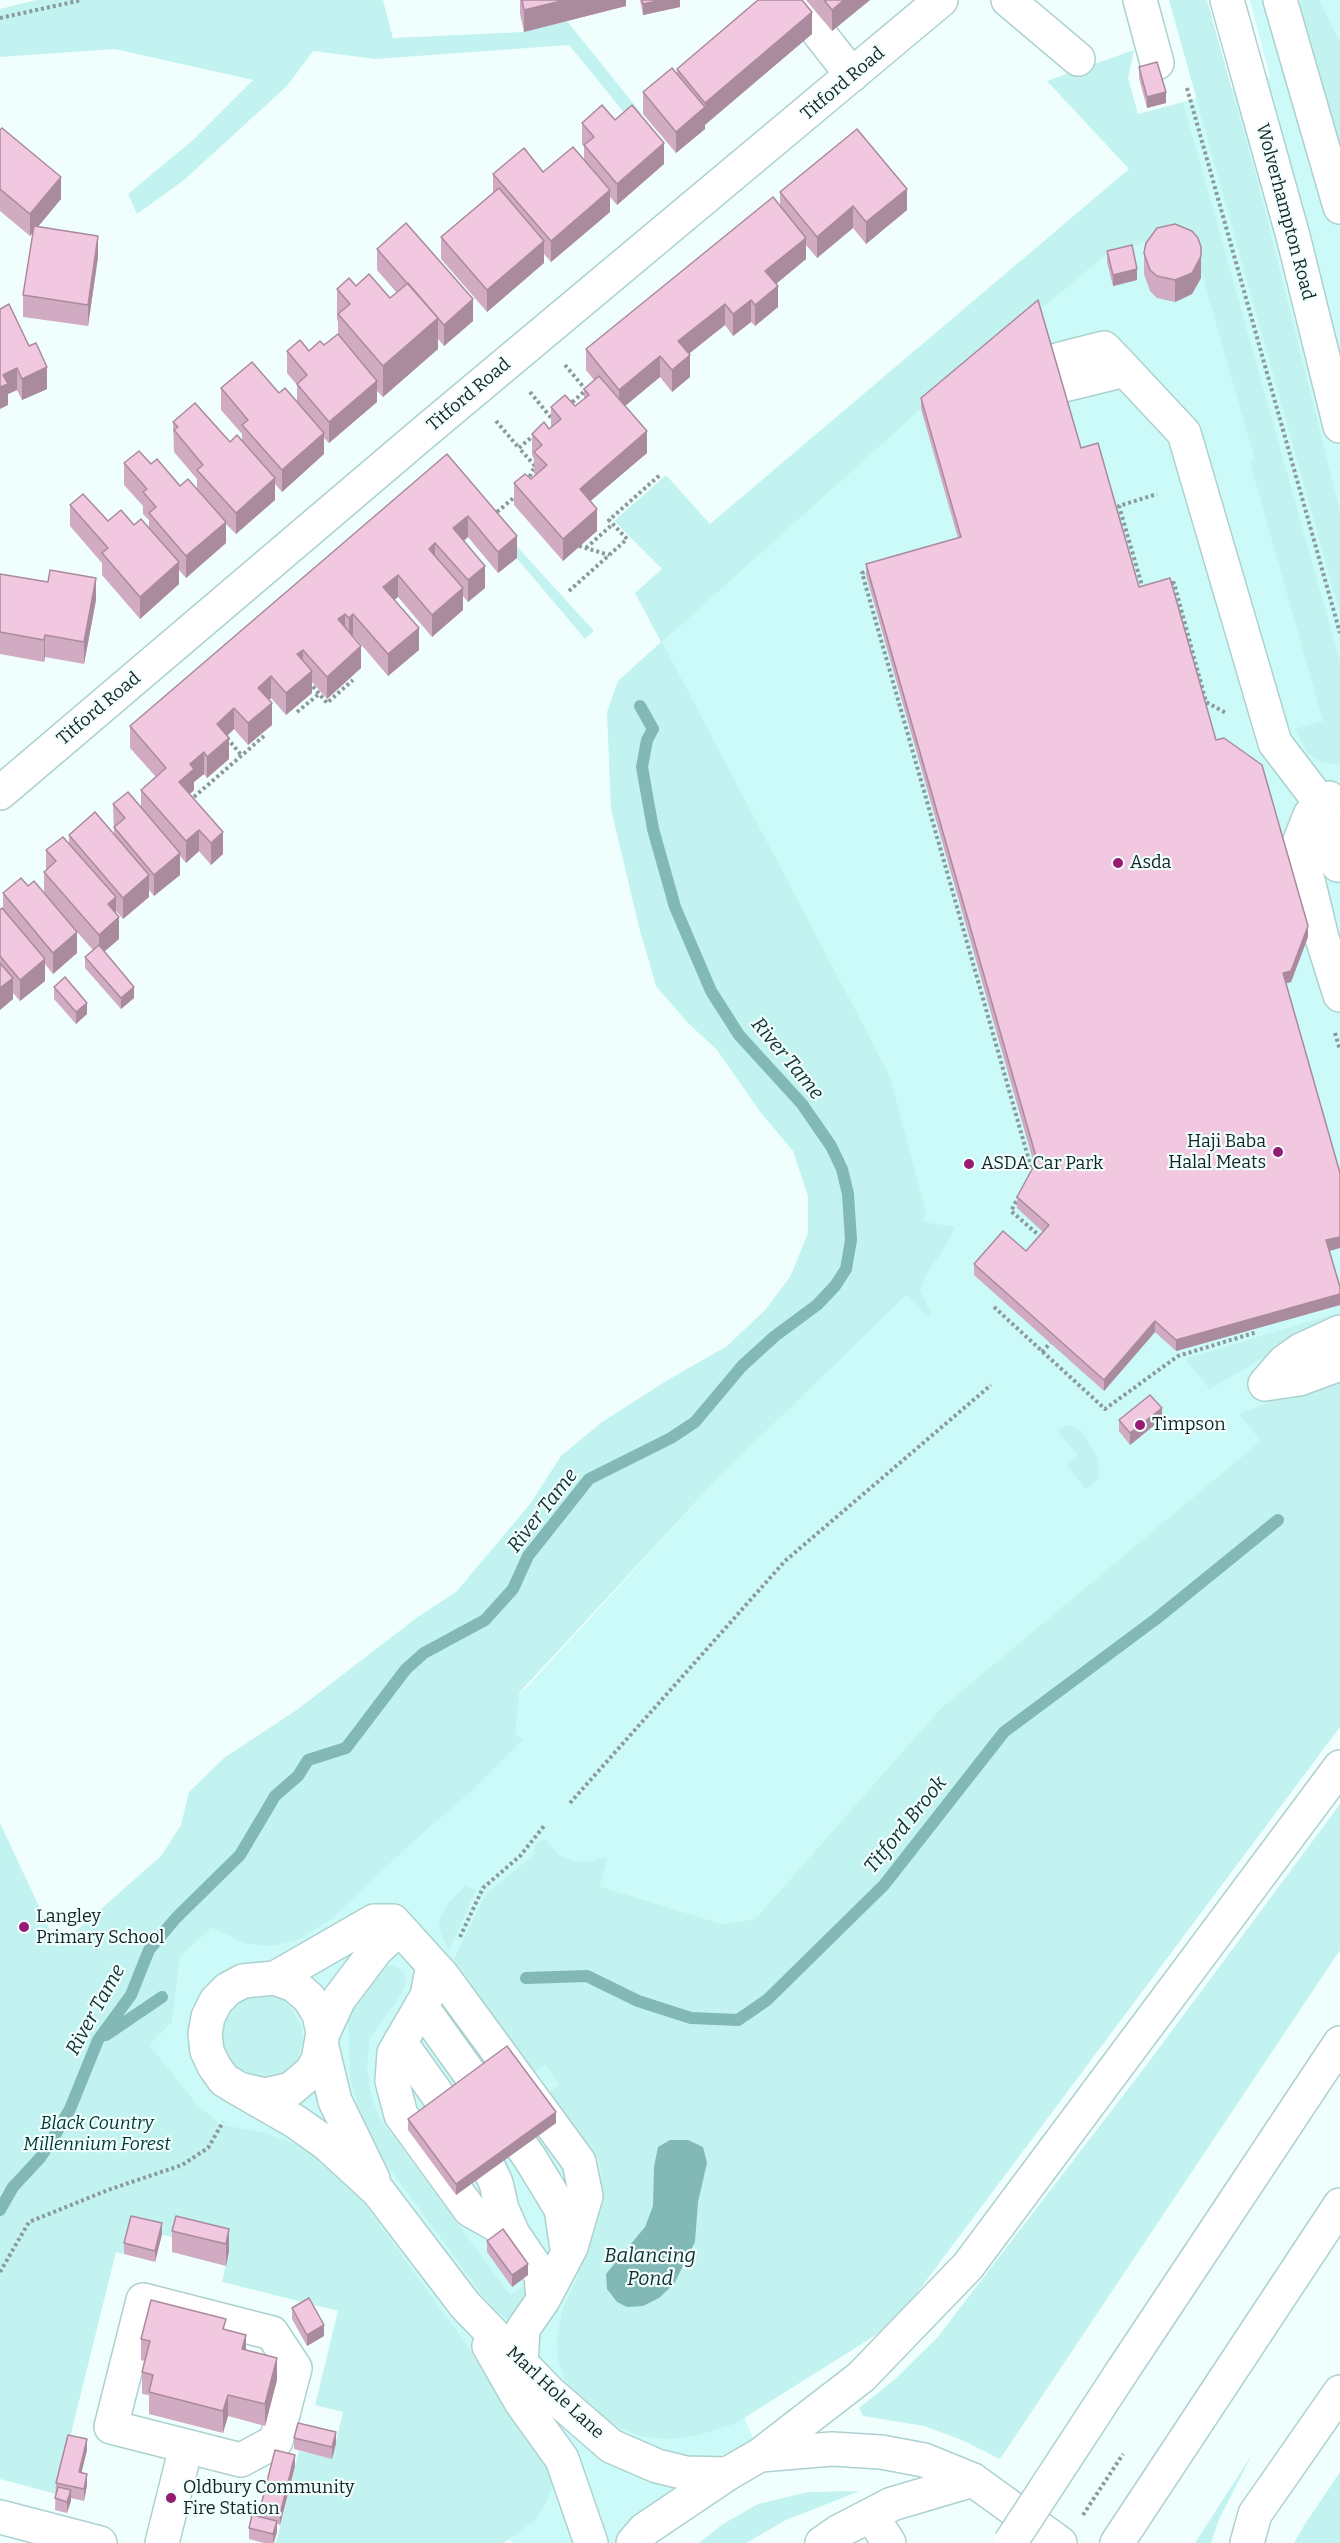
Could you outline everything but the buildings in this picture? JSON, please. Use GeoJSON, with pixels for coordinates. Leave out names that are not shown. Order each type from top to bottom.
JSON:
{"type":"FeatureCollection","features":[{"type":"Feature","properties":{"kind":"main road"},"geometry":{"type":"LineString","coordinates":[[793,0],[852,75]]}},
{"type":"Feature","properties":{"kind":"main road","name":"Titford Road"},"geometry":{"type":"LineString","coordinates":[[1,790],[941,0]]}},
{"type":"Feature","properties":{"kind":"main road"},"geometry":{"type":"LineString","coordinates":[[1140,0],[1157,63]]}},
{"type":"Feature","properties":{"kind":"main road","name":"Wolverhampton Road"},"geometry":{"type":"LineString","coordinates":[[1227,0],[1293,236],[1340,426]]}},
{"type":"Feature","properties":{"kind":"main road"},"geometry":{"type":"LineString","coordinates":[[1280,0],[1340,207]]}},
{"type":"Feature","properties":{"kind":"main road"},"geometry":{"type":"LineString","coordinates":[[1027,7],[1077,59]]}},
{"type":"Feature","properties":{"kind":"main road"},"geometry":{"type":"LineString","coordinates":[[1056,374],[1125,369],[1184,433],[1275,743],[1330,798],[1339,865],[1334,893],[1340,921]]}},
{"type":"Feature","properties":{"kind":"main road"},"geometry":{"type":"LineString","coordinates":[[1330,798],[1310,815],[1299,843],[1322,938],[1339,990]]}},
{"type":"Feature","properties":{"kind":"main road"},"geometry":{"type":"LineString","coordinates":[[1340,1332],[1301,1350],[1284,1362],[1265,1384],[1299,1378],[1340,1364]]}},
{"type":"Feature","properties":{"kind":"main road"},"geometry":{"type":"LineString","coordinates":[[633,2543],[644,2530],[727,2474],[760,2455],[861,2377],[968,2266],[1340,1767]]}},
{"type":"Feature","properties":{"kind":"main road"},"geometry":{"type":"LineString","coordinates":[[275,1978],[374,1921],[393,1921],[438,1970],[579,2162],[586,2196],[568,2252],[543,2300],[523,2329],[520,2362]]}},
{"type":"Feature","properties":{"kind":"main road"},"geometry":{"type":"LineString","coordinates":[[239,2089],[265,2095],[291,2089],[312,2072],[339,1999],[376,1950],[399,1928]]}},
{"type":"Feature","properties":{"kind":"main road"},"geometry":{"type":"LineString","coordinates":[[438,1970],[427,1996],[400,2042],[487,2164],[513,2234],[541,2275],[543,2300]]}},
{"type":"Feature","properties":{"kind":"main road","name":"Marl Hole Lane"},"geometry":{"type":"LineString","coordinates":[[378,2191],[360,2148],[335,2101],[319,2014],[309,1998],[294,1985],[275,1978],[243,1981],[228,1989],[216,2001],[208,2017],[205,2034],[207,2051],[224,2080],[296,2122],[327,2144],[378,2191],[465,2305],[549,2392],[611,2446],[657,2466],[686,2473],[727,2474]]}},
{"type":"Feature","properties":{"kind":"main road"},"geometry":{"type":"LineString","coordinates":[[421,2006],[530,2158],[561,2209],[568,2252]]}},
{"type":"Feature","properties":{"kind":"main road"},"geometry":{"type":"LineString","coordinates":[[1011,2543],[1340,2043]]}},
{"type":"Feature","properties":{"kind":"main road"},"geometry":{"type":"LineString","coordinates":[[1117,2543],[1340,2205]]}},
{"type":"Feature","properties":{"kind":"main road"},"geometry":{"type":"LineString","coordinates":[[143,2300],[272,2333],[295,2368],[276,2441],[241,2460],[186,2447],[111,2427],[143,2300]]}},
{"type":"Feature","properties":{"kind":"main road","name":"Marl Hole Lane"},"geometry":{"type":"LineString","coordinates":[[465,2305],[521,2402],[561,2458],[591,2543]]}},
{"type":"Feature","properties":{"kind":"main road"},"geometry":{"type":"LineString","coordinates":[[1247,2543],[1255,2514],[1340,2392]]}},
{"type":"Feature","properties":{"kind":"main road"},"geometry":{"type":"LineString","coordinates":[[162,2543],[186,2447]]}},
{"type":"Feature","properties":{"kind":"main road"},"geometry":{"type":"LineString","coordinates":[[760,2455],[832,2449],[881,2452],[924,2460],[973,2481],[1068,2534]]}},
{"type":"Feature","properties":{"kind":"main road"},"geometry":{"type":"LineString","coordinates":[[822,2543],[838,2532],[892,2504],[973,2481]]}},
{"type":"Feature","properties":{"kind":"main road"},"geometry":{"type":"LineString","coordinates":[[870,2515],[889,2543]]}},
{"type":"Feature","properties":{"kind":"main road"},"geometry":{"type":"LineString","coordinates":[[0,2517],[100,2543]]}},
{"type":"Feature","properties":{"kind":"path"},"geometry":{"type":"LineString","coordinates":[[0,18],[82,0]]}},
{"type":"Feature","properties":{"kind":"path"},"geometry":{"type":"LineString","coordinates":[[1185,79],[1340,633]]}},
{"type":"Feature","properties":{"kind":"path"},"geometry":{"type":"LineString","coordinates":[[544,426],[586,390],[558,357]]}},
{"type":"Feature","properties":{"kind":"path"},"geometry":{"type":"LineString","coordinates":[[524,385],[552,419]]}},
{"type":"Feature","properties":{"kind":"path"},"geometry":{"type":"LineString","coordinates":[[489,413],[535,466],[523,489],[497,512]]}},
{"type":"Feature","properties":{"kind":"path"},"geometry":{"type":"LineString","coordinates":[[519,448],[536,434]]}},
{"type":"Feature","properties":{"kind":"path"},"geometry":{"type":"LineString","coordinates":[[569,591],[627,539],[609,520],[661,474]]}},
{"type":"Feature","properties":{"kind":"path"},"geometry":{"type":"LineString","coordinates":[[586,548],[613,524]]}},
{"type":"Feature","properties":{"kind":"path"},"geometry":{"type":"LineString","coordinates":[[579,546],[609,555]]}},
{"type":"Feature","properties":{"kind":"path"},"geometry":{"type":"LineString","coordinates":[[873,569],[862,573],[1033,1170],[1028,1180]]}},
{"type":"Feature","properties":{"kind":"path"},"geometry":{"type":"LineString","coordinates":[[303,676],[327,703],[353,680]]}},
{"type":"Feature","properties":{"kind":"path"},"geometry":{"type":"LineString","coordinates":[[297,712],[319,694]]}},
{"type":"Feature","properties":{"kind":"path"},"geometry":{"type":"LineString","coordinates":[[220,730],[242,756]]}},
{"type":"Feature","properties":{"kind":"path"},"geometry":{"type":"LineString","coordinates":[[194,797],[264,736]]}},
{"type":"Feature","properties":{"kind":"path"},"geometry":{"type":"LineString","coordinates":[[1022,1190],[1011,1211],[1050,1246]]}},
{"type":"Feature","properties":{"kind":"path"},"geometry":{"type":"LineString","coordinates":[[994,1307],[1105,1408],[1178,1356],[1264,1330]]}},
{"type":"Feature","properties":{"kind":"path"},"geometry":{"type":"LineString","coordinates":[[1042,1352],[1056,1336]]}},
{"type":"Feature","properties":{"kind":"path"},"geometry":{"type":"LineString","coordinates":[[570,1803],[785,1561],[991,1385]]}},
{"type":"Feature","properties":{"kind":"path"},"geometry":{"type":"LineString","coordinates":[[438,1970],[483,1888],[520,1856],[544,1826]]}},
{"type":"Feature","properties":{"kind":"path"},"geometry":{"type":"LineString","coordinates":[[0,2272],[29,2222],[108,2190],[182,2165],[208,2148],[239,2089]]}},
{"type":"Feature","properties":{"kind":"path"},"geometry":{"type":"LineString","coordinates":[[1068,2534],[1123,2454]]}},
{"type":"Feature","properties":{"kind":"shaded area"},"geometry":{"type":"Polygon","coordinates":[[[1250,0],[1340,0],[1340,1393],[1262,1441],[940,1709],[755,1919],[722,1924],[599,1886],[464,1955],[612,2157],[740,2407],[760,2455],[633,2543],[513,2543],[491,2519],[249,2150],[196,2103],[148,2045],[172,2022],[180,1957],[291,1852],[409,1774],[527,1687],[720,1476],[832,1366],[889,1074],[661,642],[921,409],[1106,255],[1215,220],[1183,102],[1270,77],[1250,0]]]}},
{"type":"Feature","properties":{"kind":"green space"},"geometry":{"type":"Polygon","coordinates":[[[37,0],[383,0],[393,38],[524,32],[567,21],[641,113],[631,121],[569,45],[376,59],[313,51],[287,86],[184,180],[137,214],[128,194],[192,141],[253,80],[115,49],[0,57],[0,9],[37,0]]]}},
{"type":"Feature","properties":{"kind":"green space"},"geometry":{"type":"Polygon","coordinates":[[[1169,0],[1207,0],[1258,183],[1340,511],[1340,614],[1169,0]]]}},
{"type":"Feature","properties":{"kind":"green space"},"geometry":{"type":"Polygon","coordinates":[[[1303,0],[1319,0],[1340,43],[1340,142],[1297,5],[1303,0]]]}},
{"type":"Feature","properties":{"kind":"green space","name":"Black Country Millennium Forest"},"geometry":{"type":"Polygon","coordinates":[[[1134,50],[1128,78],[1138,114],[1183,102],[1340,662],[1340,764],[1323,763],[1307,753],[1295,729],[1323,721],[1250,462],[1255,460],[1189,228],[1106,255],[921,409],[662,642],[889,1074],[926,1212],[923,1222],[955,1227],[950,1239],[924,1278],[920,1291],[931,1312],[929,1318],[906,1295],[720,1476],[519,1693],[515,1734],[523,1739],[470,1792],[408,1846],[331,1919],[298,1940],[271,1946],[244,1943],[212,1927],[180,1957],[172,2022],[149,2045],[196,2103],[221,2125],[263,2132],[301,2146],[326,2164],[355,2191],[552,2463],[553,2482],[547,2501],[536,2519],[504,2543],[276,2543],[299,2451],[332,2458],[343,2412],[315,2405],[338,2311],[222,2282],[229,2251],[131,2227],[124,2254],[116,2252],[56,2494],[0,2479],[0,1823],[58,1947],[161,1856],[181,1825],[189,1792],[224,1758],[298,1709],[419,1616],[456,1592],[530,1504],[561,1456],[602,1422],[727,1346],[765,1310],[790,1277],[808,1233],[808,1196],[793,1151],[761,1113],[717,1050],[688,1023],[656,986],[640,931],[611,809],[607,712],[618,681],[661,642],[635,593],[662,569],[614,521],[666,475],[710,524],[1129,169],[1047,81],[1134,50]]]}},
{"type":"Feature","properties":{"kind":"green space"},"geometry":{"type":"Polygon","coordinates":[[[438,465],[482,508],[594,631],[585,639],[438,465]]]}},
{"type":"Feature","properties":{"kind":"green space"},"geometry":{"type":"Polygon","coordinates":[[[1340,1312],[1210,1389],[1185,1359],[1340,1312]]]}},
{"type":"Feature","properties":{"kind":"green space"},"geometry":{"type":"Polygon","coordinates":[[[1340,1374],[1340,1727],[908,2305],[876,2335],[736,2423],[696,2436],[668,2439],[641,2436],[617,2427],[598,2416],[579,2399],[565,2380],[558,2359],[557,2337],[563,2308],[576,2280],[597,2216],[602,2172],[598,2159],[550,2092],[559,2085],[545,2065],[533,2072],[454,1959],[486,1894],[534,1855],[535,1843],[545,1839],[560,1856],[574,1861],[589,1862],[608,1856],[599,1886],[722,1924],[755,1919],[940,1709],[1261,1441],[1239,1414],[1340,1374]]]}},
{"type":"Feature","properties":{"kind":"green space"},"geometry":{"type":"Polygon","coordinates":[[[1065,1426],[1072,1426],[1081,1431],[1098,1459],[1099,1478],[1086,1489],[1067,1466],[1078,1455],[1058,1431],[1065,1426]]]}},
{"type":"Feature","properties":{"kind":"green space"},"geometry":{"type":"Polygon","coordinates":[[[1340,1804],[1340,1950],[1000,2459],[962,2440],[924,2426],[863,2416],[859,2408],[894,2380],[937,2338],[1148,2063],[1340,1804]]]}},
{"type":"Feature","properties":{"kind":"green space"},"geometry":{"type":"Polygon","coordinates":[[[465,1886],[476,1890],[449,1950],[439,1930],[440,1917],[449,1902],[465,1886]]]}},
{"type":"Feature","properties":{"kind":"green space"},"geometry":{"type":"Polygon","coordinates":[[[385,1965],[395,1966],[403,1971],[406,1980],[402,1993],[370,2038],[367,2065],[371,2095],[379,2117],[510,2295],[531,2281],[533,2287],[515,2315],[507,2319],[492,2308],[385,2162],[368,2134],[360,2111],[350,2079],[348,2019],[356,1994],[385,1965]]]}},
{"type":"Feature","properties":{"kind":"green space"},"geometry":{"type":"Polygon","coordinates":[[[254,1994],[265,1994],[285,2001],[302,2028],[303,2040],[297,2060],[290,2069],[271,2080],[239,2076],[215,2040],[234,2002],[254,1994]]]}},
{"type":"Feature","properties":{"kind":"green space"},"geometry":{"type":"Polygon","coordinates":[[[1253,2453],[1219,2519],[1211,2543],[1195,2543],[1253,2453]]]}},
{"type":"Feature","properties":{"kind":"green space"},"geometry":{"type":"Polygon","coordinates":[[[1340,2472],[1340,2543],[1294,2543],[1305,2524],[1340,2472]]]}},
{"type":"Feature","properties":{"kind":"green space"},"geometry":{"type":"Polygon","coordinates":[[[860,2491],[786,2520],[746,2543],[699,2543],[723,2524],[758,2504],[808,2492],[860,2491]]]}},
{"type":"Feature","properties":{"kind":"water","name":"Balancing Pond"},"geometry":{"type":"Polygon","coordinates":[[[670,2140],[688,2140],[703,2147],[707,2163],[698,2202],[695,2242],[674,2284],[659,2298],[643,2306],[627,2307],[617,2302],[607,2289],[606,2274],[645,2227],[653,2206],[654,2167],[658,2147],[670,2140]]]}},
{"type":"Feature","properties":{"kind":"waterway","name":"River Tame"},"geometry":{"type":"LineString","coordinates":[[0,2210],[13,2187],[40,2158],[70,2109],[98,2040],[131,1995],[149,1950],[176,1918],[240,1855],[275,1796],[298,1776],[308,1760],[346,1748],[406,1669],[424,1653],[485,1620],[513,1589],[528,1556],[589,1479],[671,1438],[695,1422],[742,1366],[775,1336],[817,1305],[835,1286],[846,1269],[851,1240],[848,1194],[842,1169],[831,1146],[802,1104],[739,1035],[711,991],[675,907],[653,829],[642,767],[647,740],[653,729],[640,706]]}},
{"type":"Feature","properties":{"kind":"waterway","name":"Titford Brook"},"geometry":{"type":"LineString","coordinates":[[526,1978],[587,1976],[638,2001],[691,2018],[738,2020],[767,2000],[884,1885],[1004,1732],[1156,1619],[1278,1520]]}},
{"type":"Feature","properties":{"kind":"waterway","name":"Titford Brook"},"geometry":{"type":"LineString","coordinates":[[106,2035],[162,1997]]}},
{"type":"Feature","properties":{"kind":"place","name":"Asda"},"geometry":{"type":"Point","coordinates":[1118,863]}},
{"type":"Feature","properties":{"kind":"place","name":"Haji Baba Halal Meats"},"geometry":{"type":"Point","coordinates":[1278,1152]}},
{"type":"Feature","properties":{"kind":"place","name":"ASDA Car Park"},"geometry":{"type":"Point","coordinates":[969,1164]}},
{"type":"Feature","properties":{"kind":"place","name":"Timpson"},"geometry":{"type":"Point","coordinates":[1140,1425]}},
{"type":"Feature","properties":{"kind":"place","name":"Langley Primary School"},"geometry":{"type":"Point","coordinates":[24,1927]}},
{"type":"Feature","properties":{"kind":"place","name":"Oldbury Community Fire Station"},"geometry":{"type":"Point","coordinates":[171,2498]}}]}
